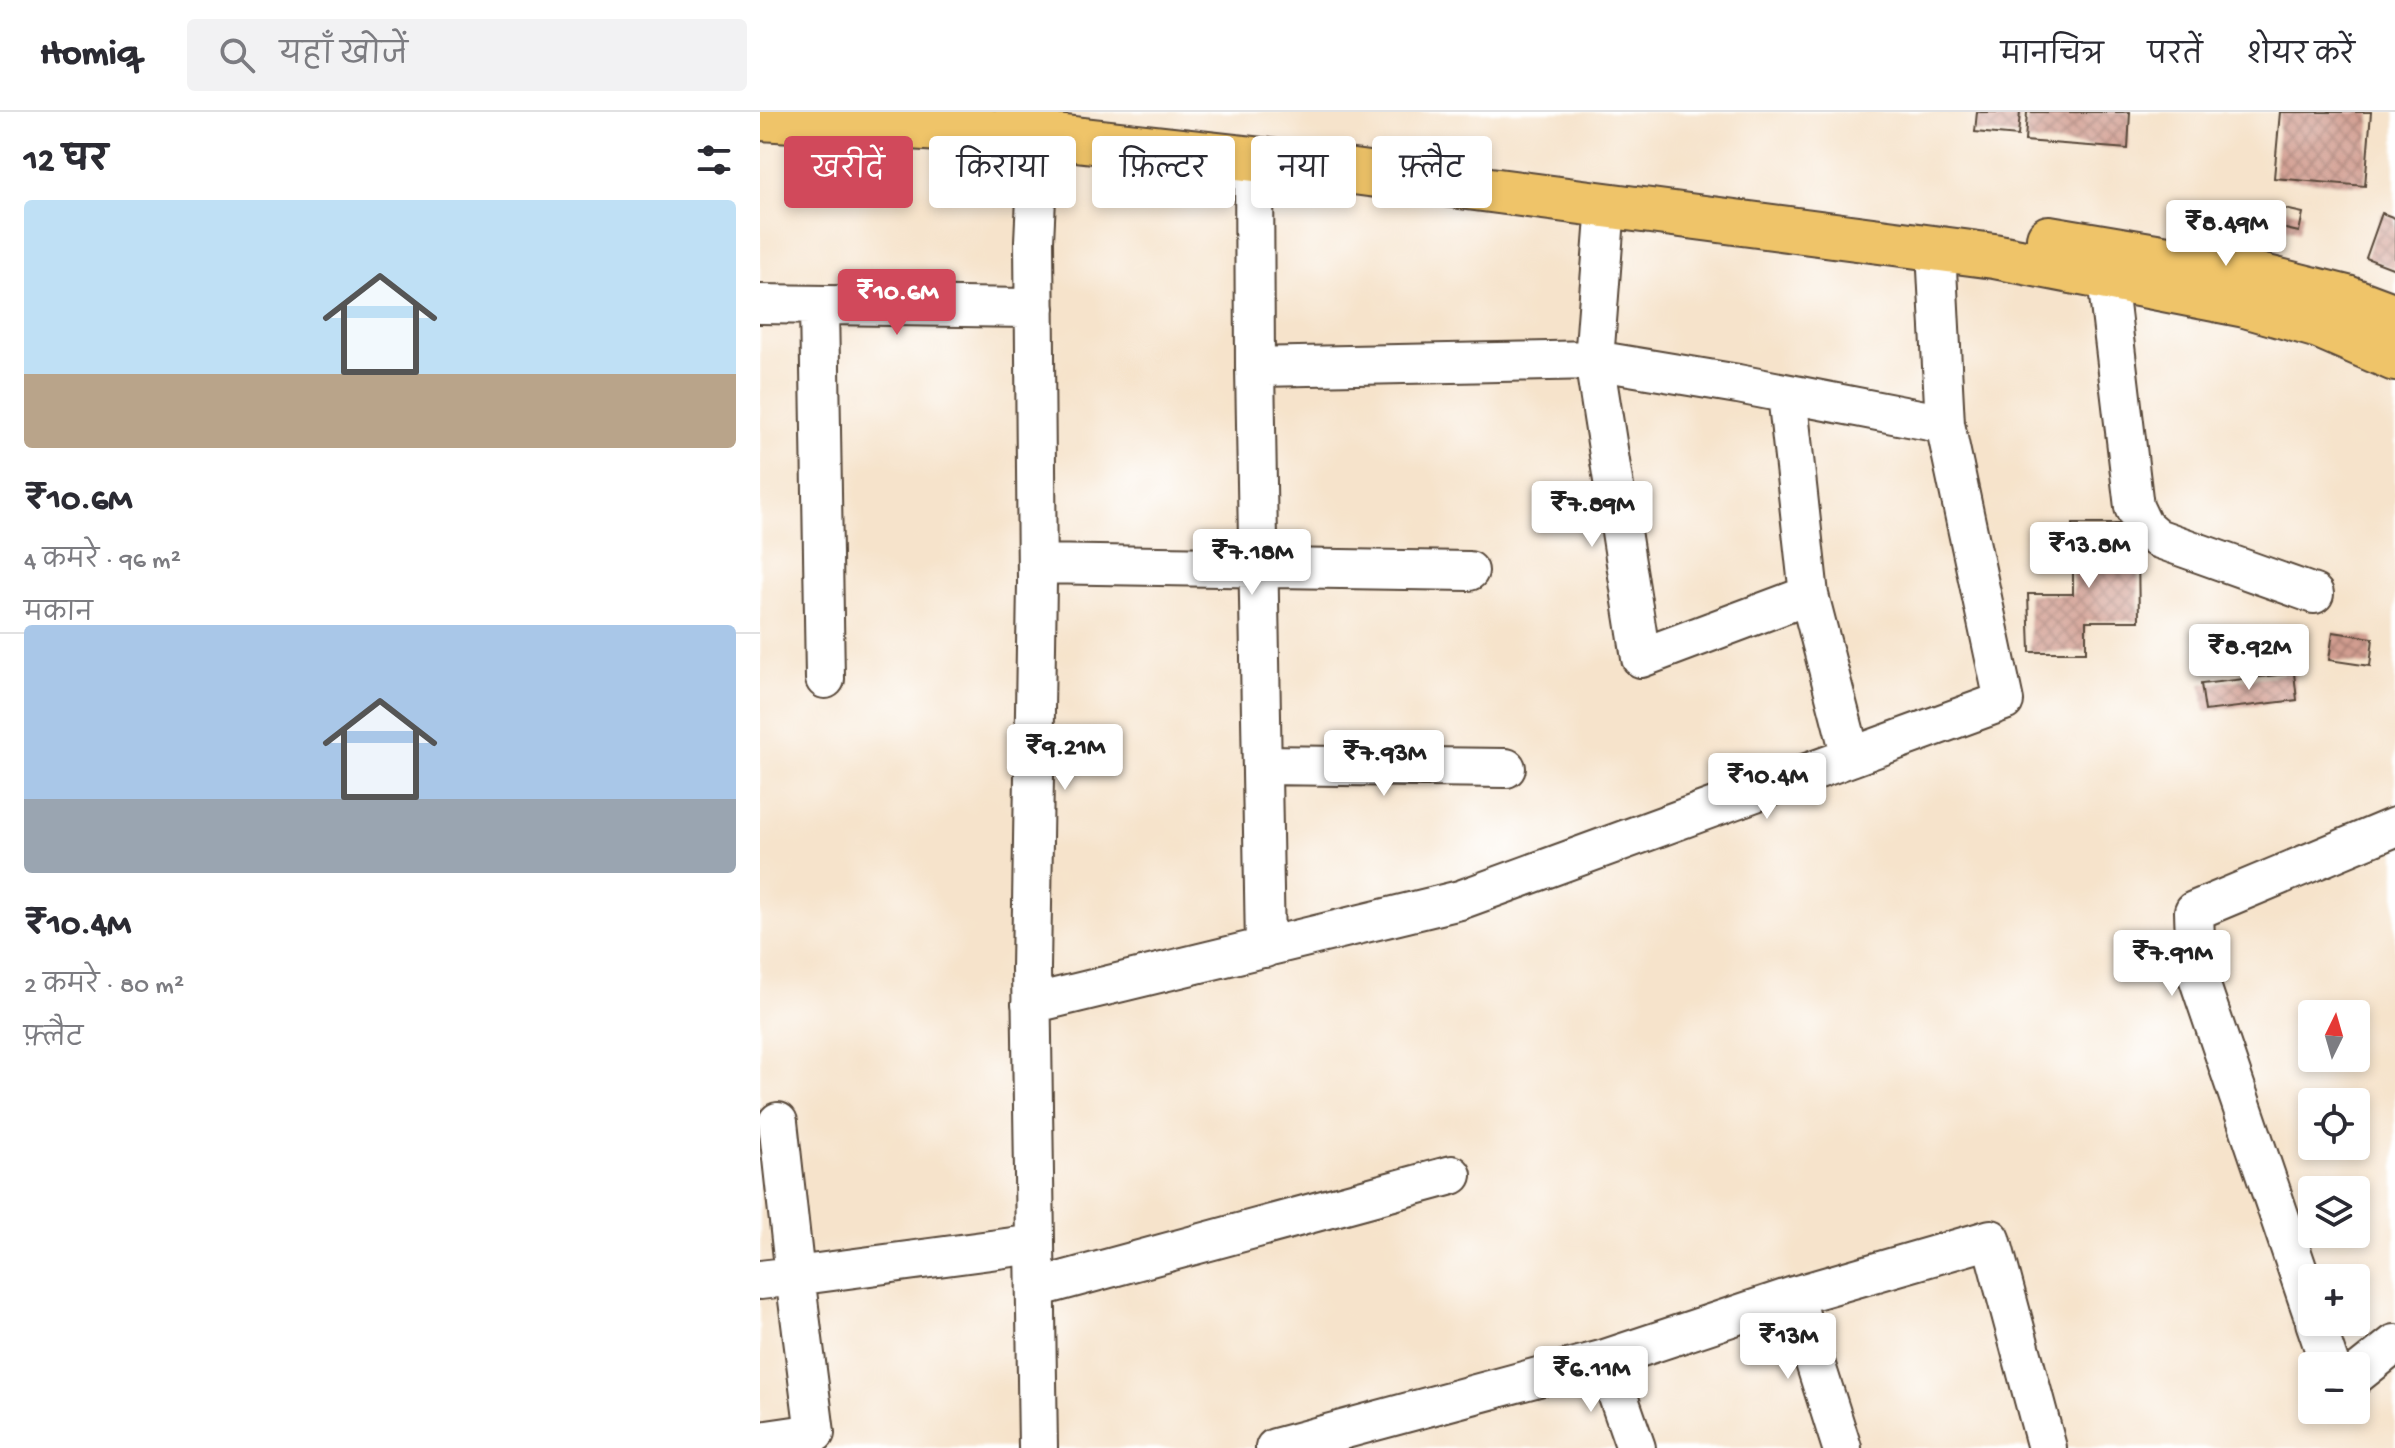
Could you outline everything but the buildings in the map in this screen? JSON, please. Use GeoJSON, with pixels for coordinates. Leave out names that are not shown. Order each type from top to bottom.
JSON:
{"type":"FeatureCollection","features":[{"type":"Feature","properties":{"kind":"main road"},"geometry":{"type":"LineString","coordinates":[[1091,112],[1989,226],[2227,268],[2347,298],[2395,316]]}},
{"type":"Feature","properties":{"kind":"main road"},"geometry":{"type":"LineString","coordinates":[[760,118],[1040,123],[1251,158]]}},
{"type":"Feature","properties":{"kind":"main road"},"geometry":{"type":"LineString","coordinates":[[1356,172],[2027,261],[2284,315],[2319,326],[2395,359]]}},
{"type":"Feature","properties":{"kind":"street"},"geometry":{"type":"LineString","coordinates":[[1038,1448],[1031,1004],[1037,564],[1034,241],[1040,123]]}},
{"type":"Feature","properties":{"kind":"street"},"geometry":{"type":"LineString","coordinates":[[1606,205],[1594,360],[1641,658],[1809,595]]}},
{"type":"Feature","properties":{"kind":"street"},"geometry":{"type":"LineString","coordinates":[[1254,208],[1265,948]]}},
{"type":"Feature","properties":{"kind":"street"},"geometry":{"type":"LineString","coordinates":[[1031,1004],[1460,900],[2004,701],[1945,424],[1936,250]]}},
{"type":"Feature","properties":{"kind":"street"},"geometry":{"type":"LineString","coordinates":[[2107,279],[2134,507],[2143,526],[2157,538],[2314,594]]}},
{"type":"Feature","properties":{"kind":"street"},"geometry":{"type":"LineString","coordinates":[[760,304],[1035,308]]}},
{"type":"Feature","properties":{"kind":"street"},"geometry":{"type":"LineString","coordinates":[[819,305],[825,679]]}},
{"type":"Feature","properties":{"kind":"street"},"geometry":{"type":"LineString","coordinates":[[1255,367],[1594,360],[1945,424]]}},
{"type":"Feature","properties":{"kind":"street"},"geometry":{"type":"LineString","coordinates":[[1787,394],[1809,595],[1851,757]]}},
{"type":"Feature","properties":{"kind":"street"},"geometry":{"type":"LineString","coordinates":[[1037,564],[1469,571]]}},
{"type":"Feature","properties":{"kind":"street"},"geometry":{"type":"LineString","coordinates":[[1262,765],[1506,768]]}},
{"type":"Feature","properties":{"kind":"street"},"geometry":{"type":"LineString","coordinates":[[2298,1271],[2196,971],[2194,911],[2395,827]]}},
{"type":"Feature","properties":{"kind":"street"},"geometry":{"type":"LineString","coordinates":[[760,1441],[800,1442],[815,1433],[778,1278],[778,1122]]}},
{"type":"Feature","properties":{"kind":"street"},"geometry":{"type":"LineString","coordinates":[[1036,1288],[1452,1175]]}},
{"type":"Feature","properties":{"kind":"street"},"geometry":{"type":"LineString","coordinates":[[1275,1448],[1605,1359],[1794,1296],[1991,1239],[2047,1448]]}},
{"type":"Feature","properties":{"kind":"street"},"geometry":{"type":"LineString","coordinates":[[778,1278],[1035,1244]]}},
{"type":"Feature","properties":{"kind":"street"},"geometry":{"type":"LineString","coordinates":[[1794,1296],[1842,1448]]}},
{"type":"Feature","properties":{"kind":"street"},"geometry":{"type":"LineString","coordinates":[[2370,1364],[2395,1344]]}},
{"type":"Feature","properties":{"kind":"street"},"geometry":{"type":"LineString","coordinates":[[1605,1359],[1636,1448]]}}]}
